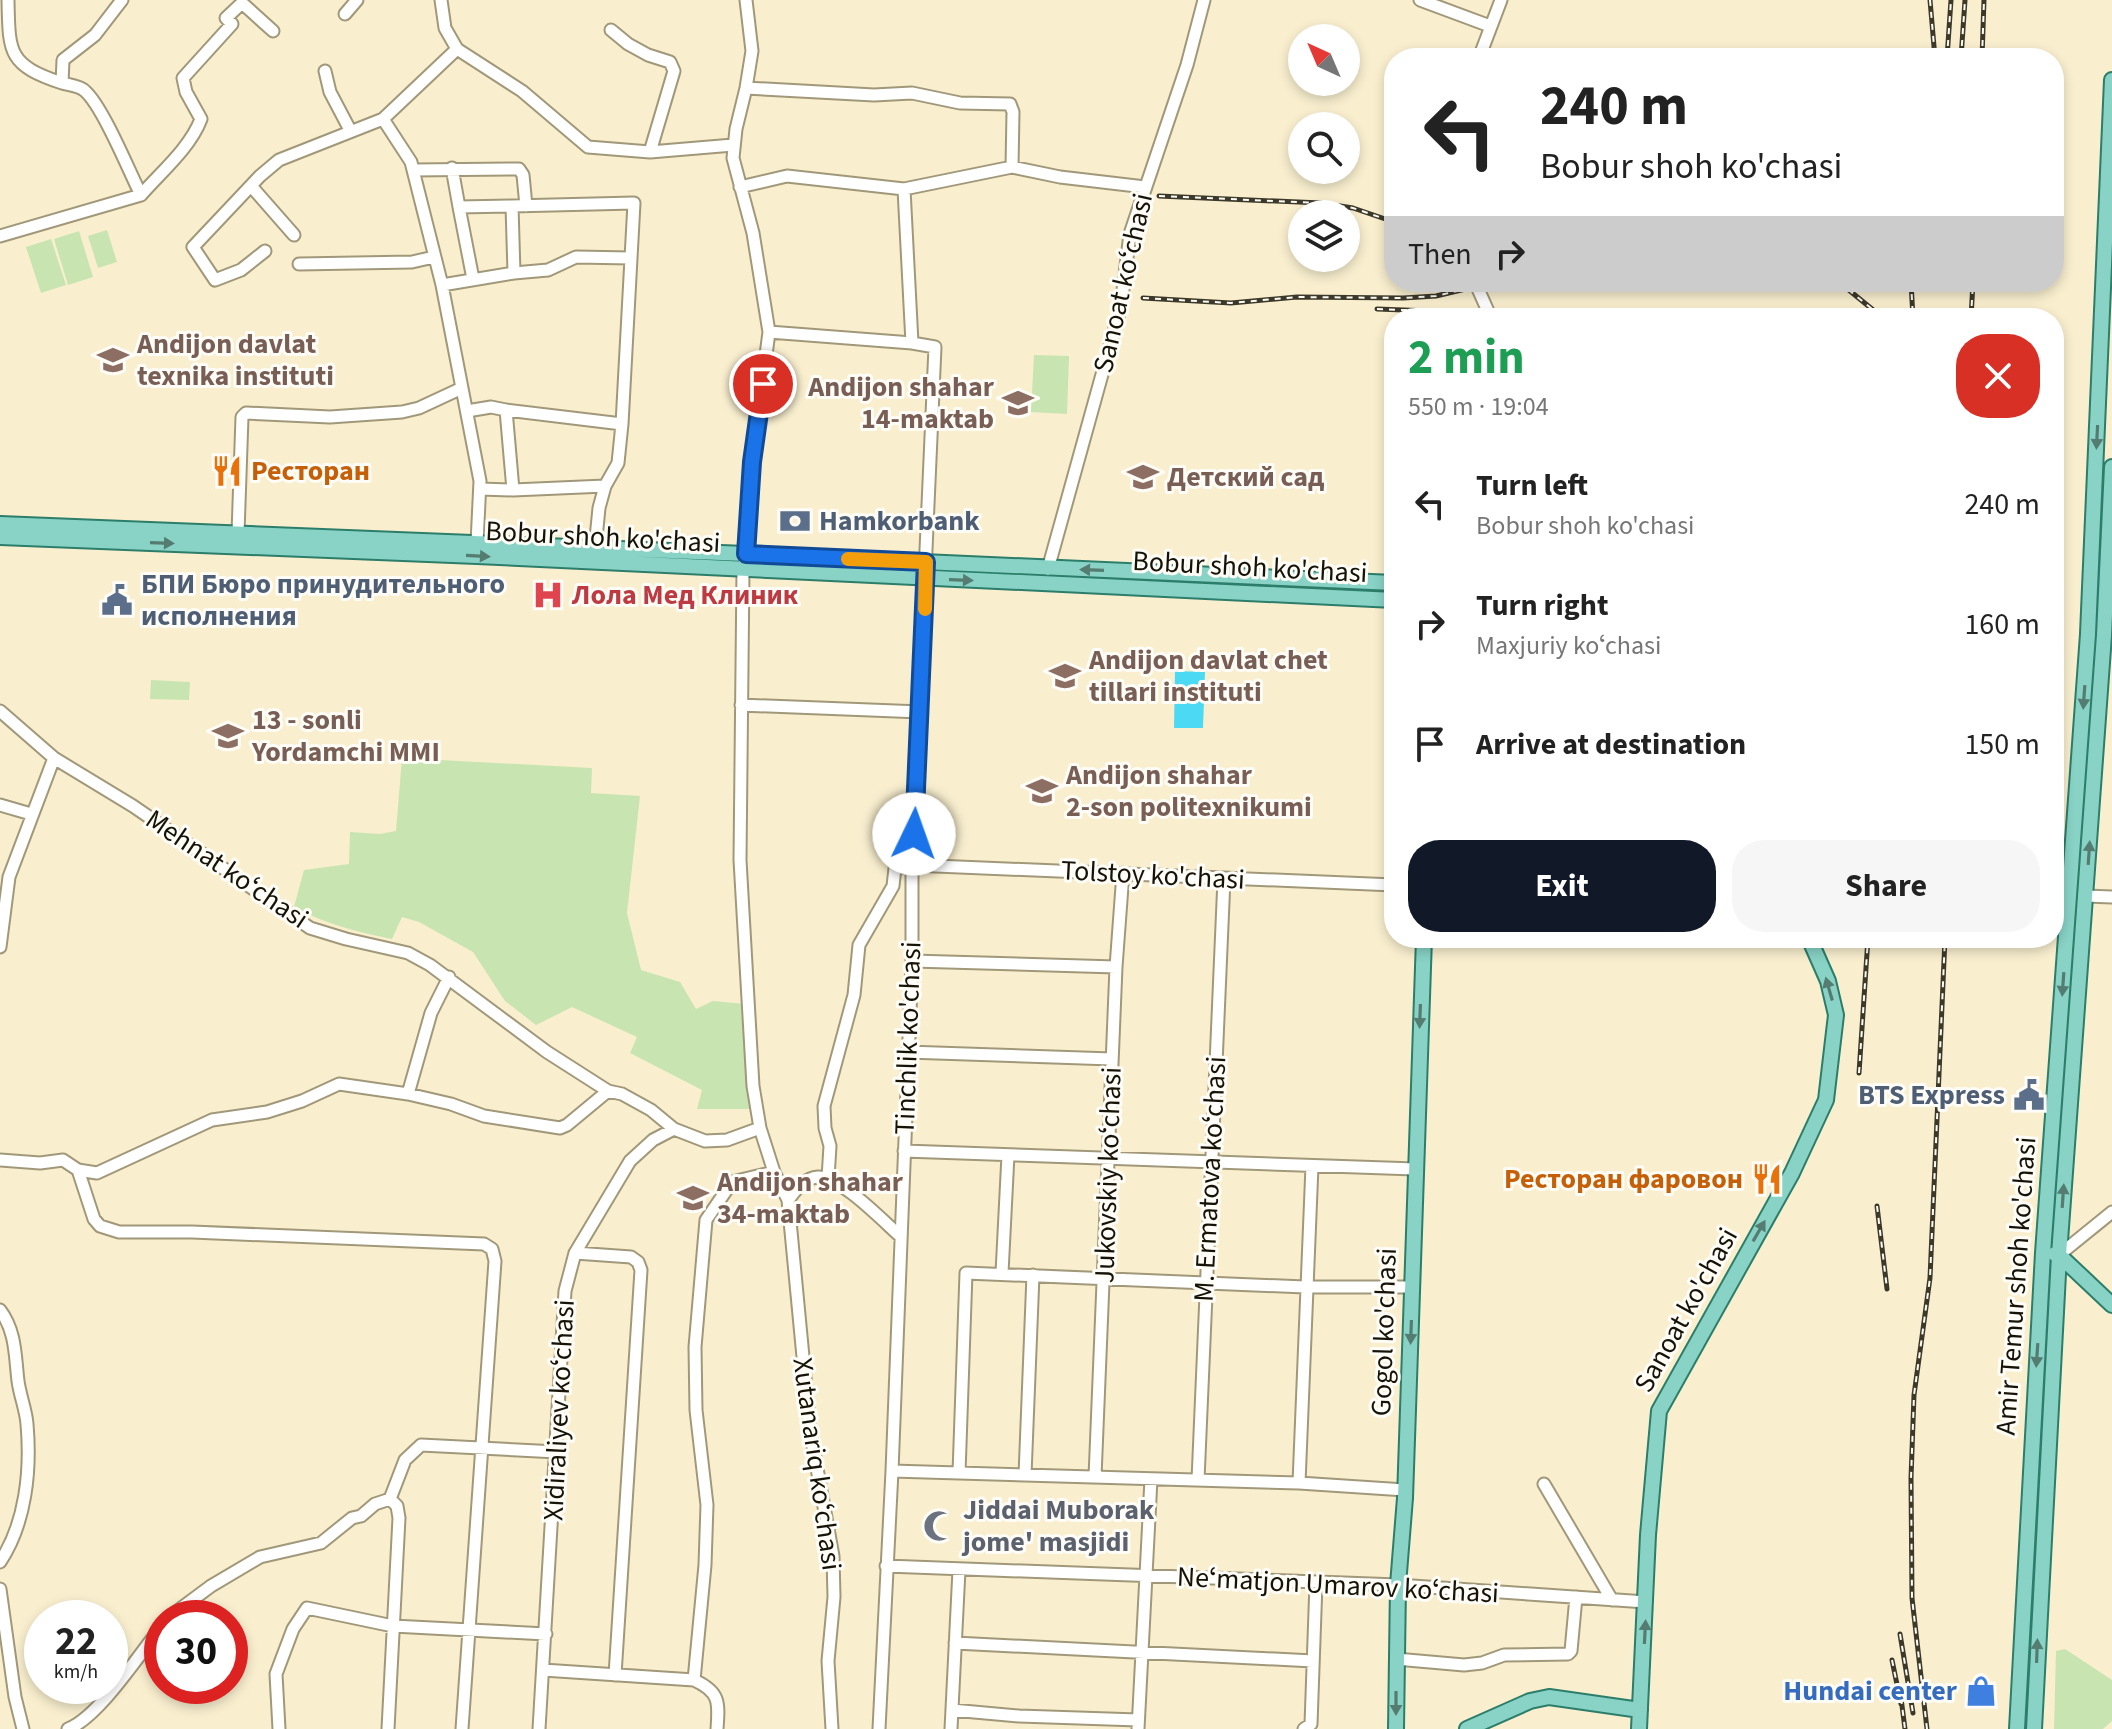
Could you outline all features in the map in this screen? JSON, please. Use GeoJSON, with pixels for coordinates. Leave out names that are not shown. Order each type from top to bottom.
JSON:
{"type":"FeatureCollection","features":[{"type":"Feature","properties":{"kind":"main road","name":"Amir Temur shoh ko'chasi"},"geometry":{"type":"LineString","coordinates":[[2017,1729],[2043,1253],[2088,634],[2112,80]]}},
{"type":"Feature","properties":{"kind":"main road","name":"Amir Temur shoh ko'chasi"},"geometry":{"type":"LineString","coordinates":[[2034,1729],[2059,1255],[2104,635],[2112,467]]}},
{"type":"Feature","properties":{"kind":"main road","name":"Bobur shoh ko'chasi"},"geometry":{"type":"LineString","coordinates":[[0,524],[926,562],[1340,588],[1384,584]]}},
{"type":"Feature","properties":{"kind":"main road","name":"Bobur shoh ko'chasi"},"geometry":{"type":"LineString","coordinates":[[0,537],[477,556],[926,579],[1298,586]]}},
{"type":"Feature","properties":{"kind":"main road","name":"Bobur shoh ko'chasi"},"geometry":{"type":"LineString","coordinates":[[1340,588],[1384,598]]}},
{"type":"Feature","properties":{"kind":"main road"},"geometry":{"type":"LineString","coordinates":[[2088,634],[2104,635]]}},
{"type":"Feature","properties":{"kind":"main road","name":"Gogol ko'chasi"},"geometry":{"type":"LineString","coordinates":[[1396,1729],[1398,1585],[1405,1490],[1424,948]]}},
{"type":"Feature","properties":{"kind":"main road","name":"Sanoat ko'chasi"},"geometry":{"type":"LineString","coordinates":[[1639,1729],[1648,1535],[1659,1411],[1792,1173],[1826,1100],[1836,1015],[1828,981],[1813,948]]}},
{"type":"Feature","properties":{"kind":"main road"},"geometry":{"type":"LineString","coordinates":[[2043,1253],[2059,1255],[2112,1305]]}},
{"type":"Feature","properties":{"kind":"main road"},"geometry":{"type":"LineString","coordinates":[[1467,1729],[1530,1701],[1549,1697],[1640,1710]]}},
{"type":"Feature","properties":{"kind":"street"},"geometry":{"type":"LineString","coordinates":[[0,1],[8,0],[8,34],[16,59],[37,74],[84,89],[100,113],[141,195]]}},
{"type":"Feature","properties":{"kind":"street"},"geometry":{"type":"LineString","coordinates":[[62,83],[63,60],[95,35],[122,0]]}},
{"type":"Feature","properties":{"kind":"street"},"geometry":{"type":"LineString","coordinates":[[345,14],[357,0]]}},
{"type":"Feature","properties":{"kind":"street"},"geometry":{"type":"LineString","coordinates":[[441,0],[445,28],[457,49],[522,91],[588,147],[650,152],[733,145]]}},
{"type":"Feature","properties":{"kind":"street"},"geometry":{"type":"LineString","coordinates":[[746,0],[752,38],[746,88],[733,145],[733,164],[753,233],[769,332],[752,462],[743,570],[740,860],[753,1086],[760,1128],[774,1172],[788,1200],[804,1183],[819,1177],[828,1178],[900,1236]]}},
{"type":"Feature","properties":{"kind":"street","name":"Sanoat koʻchasi"},"geometry":{"type":"LineString","coordinates":[[1048,569],[1121,306],[1130,234],[1187,65],[1204,0]]}},
{"type":"Feature","properties":{"kind":"street"},"geometry":{"type":"LineString","coordinates":[[1420,0],[1490,26]]}},
{"type":"Feature","properties":{"kind":"street"},"geometry":{"type":"LineString","coordinates":[[1482,48],[1501,0]]}},
{"type":"Feature","properties":{"kind":"street"},"geometry":{"type":"LineString","coordinates":[[0,236],[141,195],[176,157],[198,126],[201,119],[186,92],[183,78],[232,24],[226,18],[242,3],[273,31]]}},
{"type":"Feature","properties":{"kind":"street"},"geometry":{"type":"LineString","coordinates":[[611,30],[628,44],[673,66],[650,152]]}},
{"type":"Feature","properties":{"kind":"street"},"geometry":{"type":"LineString","coordinates":[[265,251],[241,270],[215,280],[193,251],[197,243],[279,160],[383,119],[457,49]]}},
{"type":"Feature","properties":{"kind":"street"},"geometry":{"type":"LineString","coordinates":[[325,71],[330,92],[350,130]]}},
{"type":"Feature","properties":{"kind":"street"},"geometry":{"type":"LineString","coordinates":[[746,88],[874,95],[912,93],[960,103],[1010,104],[1013,112],[1012,167]]}},
{"type":"Feature","properties":{"kind":"street"},"geometry":{"type":"LineString","coordinates":[[383,119],[411,162],[442,285],[480,489],[477,543]]}},
{"type":"Feature","properties":{"kind":"street"},"geometry":{"type":"LineString","coordinates":[[740,187],[787,176],[904,189],[1012,167],[1060,177],[1145,187]]}},
{"type":"Feature","properties":{"kind":"street"},"geometry":{"type":"LineString","coordinates":[[452,168],[473,279]]}},
{"type":"Feature","properties":{"kind":"street"},"geometry":{"type":"LineString","coordinates":[[413,170],[519,169],[523,175],[526,206]]}},
{"type":"Feature","properties":{"kind":"street"},"geometry":{"type":"LineString","coordinates":[[251,186],[294,235]]}},
{"type":"Feature","properties":{"kind":"street"},"geometry":{"type":"LineString","coordinates":[[769,332],[912,343],[904,189]]}},
{"type":"Feature","properties":{"kind":"street"},"geometry":{"type":"LineString","coordinates":[[459,207],[634,203],[618,463],[605,486],[599,508],[595,548]]}},
{"type":"Feature","properties":{"kind":"street"},"geometry":{"type":"LineString","coordinates":[[512,206],[514,273]]}},
{"type":"Feature","properties":{"kind":"street"},"geometry":{"type":"LineString","coordinates":[[299,264],[412,262],[434,257]]}},
{"type":"Feature","properties":{"kind":"street"},"geometry":{"type":"LineString","coordinates":[[442,285],[548,270],[576,257],[631,258]]}},
{"type":"Feature","properties":{"kind":"street","name":"Tinchlik ko'chasi"},"geometry":{"type":"LineString","coordinates":[[879,1729],[892,1471],[912,961],[912,865],[935,347],[912,343]]}},
{"type":"Feature","properties":{"kind":"street"},"geometry":{"type":"LineString","coordinates":[[238,533],[242,417],[246,413],[330,417],[402,412],[419,408],[462,388]]}},
{"type":"Feature","properties":{"kind":"street"},"geometry":{"type":"LineString","coordinates":[[467,411],[491,407],[622,424]]}},
{"type":"Feature","properties":{"kind":"street"},"geometry":{"type":"LineString","coordinates":[[506,410],[513,490]]}},
{"type":"Feature","properties":{"kind":"street"},"geometry":{"type":"LineString","coordinates":[[480,489],[605,486]]}},
{"type":"Feature","properties":{"kind":"street"},"geometry":{"type":"LineString","coordinates":[[741,705],[921,712]]}},
{"type":"Feature","properties":{"kind":"street","name":"Mehnat koʻchasi"},"geometry":{"type":"LineString","coordinates":[[0,711],[54,758],[133,806],[310,928],[408,953],[449,977],[547,1052],[608,1091],[622,1094],[651,1110],[674,1129],[705,1141],[727,1140],[760,1128]]}},
{"type":"Feature","properties":{"kind":"street"},"geometry":{"type":"LineString","coordinates":[[0,947],[9,877],[54,758]]}},
{"type":"Feature","properties":{"kind":"street"},"geometry":{"type":"LineString","coordinates":[[0,805],[31,814]]}},
{"type":"Feature","properties":{"kind":"street"},"geometry":{"type":"LineString","coordinates":[[828,1178],[830,1146],[824,1106],[854,995],[859,945],[893,886],[895,868],[912,865]]}},
{"type":"Feature","properties":{"kind":"street","name":"Tolstoy ko'chasi"},"geometry":{"type":"LineString","coordinates":[[912,865],[1384,885]]}},
{"type":"Feature","properties":{"kind":"street","name":"Jukovskiy koʻchasi"},"geometry":{"type":"LineString","coordinates":[[1095,1477],[1116,967],[1123,873]]}},
{"type":"Feature","properties":{"kind":"street","name":"M. Ermatova koʻchasi"},"geometry":{"type":"LineString","coordinates":[[1198,1480],[1224,879]]}},
{"type":"Feature","properties":{"kind":"street"},"geometry":{"type":"LineString","coordinates":[[2086,896],[2112,897]]}},
{"type":"Feature","properties":{"kind":"street"},"geometry":{"type":"LineString","coordinates":[[912,961],[1116,967]]}},
{"type":"Feature","properties":{"kind":"street"},"geometry":{"type":"LineString","coordinates":[[408,1094],[431,1013],[449,977]]}},
{"type":"Feature","properties":{"kind":"street"},"geometry":{"type":"LineString","coordinates":[[907,1052],[1112,1059]]}},
{"type":"Feature","properties":{"kind":"street"},"geometry":{"type":"LineString","coordinates":[[0,1160],[40,1163],[63,1160],[78,1170],[97,1173],[212,1120],[267,1112],[302,1101],[339,1084],[408,1094],[484,1116],[560,1128],[608,1091]]}},
{"type":"Feature","properties":{"kind":"street","name":"Xidiraliyev koʻchasi"},"geometry":{"type":"LineString","coordinates":[[539,1729],[565,1291],[575,1253],[630,1161],[653,1140],[674,1129]]}},
{"type":"Feature","properties":{"kind":"street"},"geometry":{"type":"LineString","coordinates":[[904,1151],[1415,1169]]}},
{"type":"Feature","properties":{"kind":"street"},"geometry":{"type":"LineString","coordinates":[[1002,1273],[1008,1155]]}},
{"type":"Feature","properties":{"kind":"street"},"geometry":{"type":"LineString","coordinates":[[1299,1483],[1312,1166]]}},
{"type":"Feature","properties":{"kind":"street"},"geometry":{"type":"LineString","coordinates":[[78,1170],[94,1219],[108,1230],[488,1246],[494,1254],[462,1729]]}},
{"type":"Feature","properties":{"kind":"street"},"geometry":{"type":"LineString","coordinates":[[694,1680],[705,1565],[707,1505],[694,1390],[706,1220],[732,1182],[774,1172]]}},
{"type":"Feature","properties":{"kind":"street","name":"Xutanariq koʻchasi"},"geometry":{"type":"LineString","coordinates":[[788,1200],[810,1430],[833,1556],[834,1597],[828,1661],[832,1729]]}},
{"type":"Feature","properties":{"kind":"street"},"geometry":{"type":"LineString","coordinates":[[2059,1255],[2112,1212]]}},
{"type":"Feature","properties":{"kind":"street"},"geometry":{"type":"LineString","coordinates":[[575,1253],[631,1257],[640,1266],[615,1675]]}},
{"type":"Feature","properties":{"kind":"street"},"geometry":{"type":"LineString","coordinates":[[959,1473],[966,1273],[1305,1287],[1413,1287]]}},
{"type":"Feature","properties":{"kind":"street"},"geometry":{"type":"LineString","coordinates":[[1025,1475],[1033,1275]]}},
{"type":"Feature","properties":{"kind":"street"},"geometry":{"type":"LineString","coordinates":[[0,1310],[13,1336],[27,1423],[25,1501],[16,1535],[0,1562]]}},
{"type":"Feature","properties":{"kind":"street"},"geometry":{"type":"LineString","coordinates":[[390,1499],[401,1468],[416,1448],[426,1444],[557,1452]]}},
{"type":"Feature","properties":{"kind":"street"},"geometry":{"type":"LineString","coordinates":[[892,1471],[1299,1483],[1405,1490]]}},
{"type":"Feature","properties":{"kind":"street"},"geometry":{"type":"LineString","coordinates":[[952,1710],[1019,1723],[1138,1725],[1151,1479]]}},
{"type":"Feature","properties":{"kind":"street"},"geometry":{"type":"LineString","coordinates":[[1544,1484],[1612,1600]]}},
{"type":"Feature","properties":{"kind":"street"},"geometry":{"type":"LineString","coordinates":[[192,1600],[260,1557],[321,1543],[352,1518],[390,1499]]}},
{"type":"Feature","properties":{"kind":"street"},"geometry":{"type":"LineString","coordinates":[[388,1729],[399,1518],[397,1506],[390,1499]]}},
{"type":"Feature","properties":{"kind":"street","name":"Neʻmatjon Umarov koʻchasi"},"geometry":{"type":"LineString","coordinates":[[886,1566],[1398,1585],[1646,1602]]}},
{"type":"Feature","properties":{"kind":"street"},"geometry":{"type":"LineString","coordinates":[[951,1729],[959,1570]]}},
{"type":"Feature","properties":{"kind":"street"},"geometry":{"type":"LineString","coordinates":[[1304,1729],[1311,1724],[1316,1583]]}},
{"type":"Feature","properties":{"kind":"street"},"geometry":{"type":"LineString","coordinates":[[0,1589],[15,1697],[23,1729]]}},
{"type":"Feature","properties":{"kind":"street"},"geometry":{"type":"LineString","coordinates":[[1396,1659],[1464,1665],[1482,1663],[1504,1655],[1568,1654],[1571,1651],[1576,1597]]}},
{"type":"Feature","properties":{"kind":"street"},"geometry":{"type":"LineString","coordinates":[[279,1729],[276,1674],[293,1629],[305,1609],[393,1626],[546,1634]]}},
{"type":"Feature","properties":{"kind":"street"},"geometry":{"type":"LineString","coordinates":[[955,1643],[1313,1661]]}},
{"type":"Feature","properties":{"kind":"street"},"geometry":{"type":"LineString","coordinates":[[68,1729],[104,1700],[144,1649]]}},
{"type":"Feature","properties":{"kind":"street"},"geometry":{"type":"LineString","coordinates":[[543,1670],[694,1680],[714,1692],[717,1729]]}},
{"type":"Feature","properties":{"kind":"green space"},"geometry":{"type":"Polygon","coordinates":[[[107,230],[117,262],[98,268],[88,236],[107,230]]]}},
{"type":"Feature","properties":{"kind":"green space"},"geometry":{"type":"Polygon","coordinates":[[[79,231],[93,277],[68,285],[54,239],[79,231]]]}},
{"type":"Feature","properties":{"kind":"green space"},"geometry":{"type":"Polygon","coordinates":[[[51,239],[66,285],[41,293],[26,247],[51,239]]]}},
{"type":"Feature","properties":{"kind":"green space"},"geometry":{"type":"Polygon","coordinates":[[[1034,355],[1069,356],[1067,414],[1031,412],[1034,355]]]}},
{"type":"Feature","properties":{"kind":"green space"},"geometry":{"type":"Polygon","coordinates":[[[151,680],[190,682],[189,700],[150,699],[151,680]]]}},
{"type":"Feature","properties":{"kind":"green space"},"geometry":{"type":"Polygon","coordinates":[[[402,758],[592,768],[591,793],[640,796],[627,913],[641,970],[680,982],[696,1009],[713,1001],[745,1004],[751,1109],[697,1109],[702,1090],[630,1053],[637,1037],[572,1007],[536,1025],[505,1001],[473,952],[419,922],[402,917],[392,939],[342,927],[294,907],[304,870],[349,864],[350,832],[380,834],[396,831],[402,758]]]}},
{"type":"Feature","properties":{"kind":"green space"},"geometry":{"type":"Polygon","coordinates":[[[2065,1649],[2112,1680],[2112,1721],[2103,1729],[2054,1729],[2056,1651],[2065,1649]]]}},
{"type":"Feature","properties":{"kind":"water"},"geometry":{"type":"Polygon","coordinates":[[[1175,671],[1205,672],[1203,728],[1174,728],[1175,671]]]}},
{"type":"Feature","properties":{"kind":"railway"},"geometry":{"type":"LineString","coordinates":[[1930,0],[1934,48]]}},
{"type":"Feature","properties":{"kind":"railway"},"geometry":{"type":"LineString","coordinates":[[1948,48],[1951,0]]}},
{"type":"Feature","properties":{"kind":"railway"},"geometry":{"type":"LineString","coordinates":[[1962,48],[1965,0]]}},
{"type":"Feature","properties":{"kind":"railway"},"geometry":{"type":"LineString","coordinates":[[1982,48],[1984,0]]}},
{"type":"Feature","properties":{"kind":"railway"},"geometry":{"type":"LineString","coordinates":[[1159,196],[1321,203],[1353,208],[1384,219]]}},
{"type":"Feature","properties":{"kind":"railway"},"geometry":{"type":"LineString","coordinates":[[1143,298],[1231,303],[1297,297],[1403,298],[1453,292]]}},
{"type":"Feature","properties":{"kind":"railway"},"geometry":{"type":"LineString","coordinates":[[1851,292],[1871,308]]}},
{"type":"Feature","properties":{"kind":"railway"},"geometry":{"type":"LineString","coordinates":[[1912,292],[1912,308]]}},
{"type":"Feature","properties":{"kind":"railway"},"geometry":{"type":"LineString","coordinates":[[1972,292],[1972,308]]}},
{"type":"Feature","properties":{"kind":"railway"},"geometry":{"type":"LineString","coordinates":[[1377,309],[1384,309]]}},
{"type":"Feature","properties":{"kind":"railway"},"geometry":{"type":"LineString","coordinates":[[1859,1073],[1867,948]]}},
{"type":"Feature","properties":{"kind":"railway"},"geometry":{"type":"LineString","coordinates":[[1927,1729],[1912,1598],[1911,1478],[1914,1395],[1930,1278],[1945,948]]}},
{"type":"Feature","properties":{"kind":"railway"},"geometry":{"type":"LineString","coordinates":[[1877,1206],[1887,1289]]}},
{"type":"Feature","properties":{"kind":"railway"},"geometry":{"type":"LineString","coordinates":[[1900,1634],[1913,1713]]}},
{"type":"Feature","properties":{"kind":"railway"},"geometry":{"type":"LineString","coordinates":[[1892,1660],[1901,1704]]}},
{"type":"Feature","properties":{"kind":"railway"},"geometry":{"type":"LineString","coordinates":[[1901,1698],[1905,1729]]}},
{"type":"Feature","properties":{"kind":"slow traffic"},"geometry":{"type":"LineString","coordinates":[[848,559],[926,562],[925,609]]}},
{"type":"Feature","properties":{"kind":"place","name":"Andijon davlat texnika instituti"},"geometry":{"type":"Point","coordinates":[113,360]}},
{"type":"Feature","properties":{"kind":"place","name":"Andijon shahar 14-maktab"},"geometry":{"type":"Point","coordinates":[1018,403]}},
{"type":"Feature","properties":{"kind":"place","name":"Ресторан"},"geometry":{"type":"Point","coordinates":[227,471]}},
{"type":"Feature","properties":{"kind":"place","name":"Детский сад"},"geometry":{"type":"Point","coordinates":[1143,477]}},
{"type":"Feature","properties":{"kind":"place","name":"Hamkorbank"},"geometry":{"type":"Point","coordinates":[795,521]}},
{"type":"Feature","properties":{"kind":"place","name":"Лола Мед Клиник"},"geometry":{"type":"Point","coordinates":[548,595]}},
{"type":"Feature","properties":{"kind":"place","name":"БПИ Бюро принудительного исполнения"},"geometry":{"type":"Point","coordinates":[117,600]}},
{"type":"Feature","properties":{"kind":"place","name":"Andijon davlat chet tillari instituti"},"geometry":{"type":"Point","coordinates":[1065,676]}},
{"type":"Feature","properties":{"kind":"place","name":"13 - sonli Yordamchi MMI"},"geometry":{"type":"Point","coordinates":[228,736]}},
{"type":"Feature","properties":{"kind":"place","name":"Andijon shahar 2-son politexnikumi"},"geometry":{"type":"Point","coordinates":[1042,791]}},
{"type":"Feature","properties":{"kind":"place","name":"BTS Express"},"geometry":{"type":"Point","coordinates":[2029,1095]}},
{"type":"Feature","properties":{"kind":"place","name":"Ресторан фаровон"},"geometry":{"type":"Point","coordinates":[1767,1179]}},
{"type":"Feature","properties":{"kind":"place","name":"Andijon shahar 34-maktab"},"geometry":{"type":"Point","coordinates":[693,1198]}},
{"type":"Feature","properties":{"kind":"place","name":"Jiddai Muborak jome' masjidi"},"geometry":{"type":"Point","coordinates":[939,1526]}},
{"type":"Feature","properties":{"kind":"place","name":"Hundai center"},"geometry":{"type":"Point","coordinates":[1981,1691]}},
{"type":"Feature","properties":{"kind":"route"},"geometry":{"type":"LineString","coordinates":[[763,384],[752,462],[746,554],[926,562],[914,834]]}}]}
